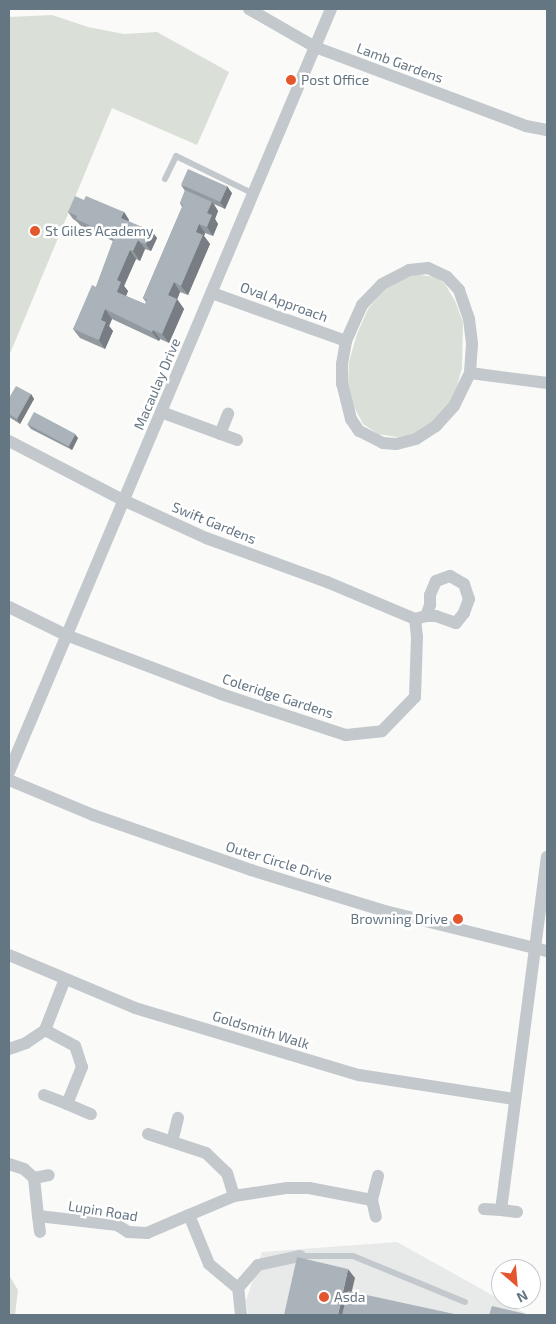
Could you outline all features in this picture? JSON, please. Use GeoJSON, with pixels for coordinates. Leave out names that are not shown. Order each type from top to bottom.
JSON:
{"type":"FeatureCollection","features":[{"type":"Feature","properties":{"kind":"street","name":"Lamb Gardens"},"geometry":{"type":"LineString","coordinates":[[249,9],[315,47],[526,126],[547,130]]}},
{"type":"Feature","properties":{"kind":"street","name":"Macaulay Drive"},"geometry":{"type":"LineString","coordinates":[[9,772],[331,9]]}},
{"type":"Feature","properties":{"kind":"street"},"geometry":{"type":"LineString","coordinates":[[428,268],[447,277],[459,290],[469,319],[471,336],[470,374],[454,406],[436,426],[416,439],[396,444],[383,443],[360,430],[351,419],[342,384],[342,364],[346,341],[362,304],[382,284],[409,270],[428,268]]}},
{"type":"Feature","properties":{"kind":"street","name":"Oval Approach"},"geometry":{"type":"LineString","coordinates":[[212,293],[346,341]]}},
{"type":"Feature","properties":{"kind":"street"},"geometry":{"type":"LineString","coordinates":[[470,374],[547,383]]}},
{"type":"Feature","properties":{"kind":"street"},"geometry":{"type":"LineString","coordinates":[[161,412],[237,440]]}},
{"type":"Feature","properties":{"kind":"street"},"geometry":{"type":"LineString","coordinates":[[220,434],[228,414]]}},
{"type":"Feature","properties":{"kind":"street","name":"Swift Gardens"},"geometry":{"type":"LineString","coordinates":[[9,441],[123,500],[206,538],[420,618]]}},
{"type":"Feature","properties":{"kind":"street","name":"Coleridge Gardens"},"geometry":{"type":"LineString","coordinates":[[9,607],[66,635],[221,694],[346,735],[382,731],[415,697],[417,637],[420,618]]}},
{"type":"Feature","properties":{"kind":"street","name":"Outer Circle Drive"},"geometry":{"type":"LineString","coordinates":[[9,780],[93,815],[251,870],[385,911],[541,950]]}},
{"type":"Feature","properties":{"kind":"street"},"geometry":{"type":"LineString","coordinates":[[501,1210],[514,1099],[541,950],[547,857]]}},
{"type":"Feature","properties":{"kind":"street","name":"Goldsmith Walk"},"geometry":{"type":"LineString","coordinates":[[9,955],[135,1008],[359,1075],[514,1099]]}},
{"type":"Feature","properties":{"kind":"street"},"geometry":{"type":"LineString","coordinates":[[9,1049],[26,1043],[45,1030],[66,979]]}},
{"type":"Feature","properties":{"kind":"street"},"geometry":{"type":"LineString","coordinates":[[45,1030],[75,1046],[82,1067],[67,1104]]}},
{"type":"Feature","properties":{"kind":"street"},"geometry":{"type":"LineString","coordinates":[[44,1095],[91,1114]]}},
{"type":"Feature","properties":{"kind":"street"},"geometry":{"type":"LineString","coordinates":[[172,1142],[178,1118]]}},
{"type":"Feature","properties":{"kind":"street"},"geometry":{"type":"LineString","coordinates":[[148,1134],[206,1153],[227,1173],[234,1196]]}},
{"type":"Feature","properties":{"kind":"street"},"geometry":{"type":"LineString","coordinates":[[9,1164],[24,1169],[34,1178],[40,1232]]}},
{"type":"Feature","properties":{"kind":"street"},"geometry":{"type":"LineString","coordinates":[[34,1178],[50,1174]]}},
{"type":"Feature","properties":{"kind":"street"},"geometry":{"type":"LineString","coordinates":[[376,1217],[372,1200],[378,1176]]}},
{"type":"Feature","properties":{"kind":"street","name":"Lupin Road"},"geometry":{"type":"LineString","coordinates":[[38,1216],[117,1225],[128,1232],[147,1233],[234,1196],[287,1188],[309,1188],[372,1200]]}},
{"type":"Feature","properties":{"kind":"street"},"geometry":{"type":"LineString","coordinates":[[484,1209],[517,1212]]}},
{"type":"Feature","properties":{"kind":"street"},"geometry":{"type":"LineString","coordinates":[[189,1215],[209,1264],[238,1288],[241,1315]]}},
{"type":"Feature","properties":{"kind":"street"},"geometry":{"type":"LineString","coordinates":[[238,1288],[258,1265],[300,1256]]}},
{"type":"Feature","properties":{"kind":"lane"},"geometry":{"type":"LineString","coordinates":[[165,179],[176,156],[254,194]]}},
{"type":"Feature","properties":{"kind":"lane"},"geometry":{"type":"LineString","coordinates":[[300,1256],[353,1256],[465,1302]]}},
{"type":"Feature","properties":{"kind":"shaded area","name":"St Giles Academy"},"geometry":{"type":"Polygon","coordinates":[[[52,15],[88,27],[124,34],[157,32],[229,72],[197,145],[112,108],[9,356],[9,17],[52,15]]]}},
{"type":"Feature","properties":{"kind":"shaded area"},"geometry":{"type":"Polygon","coordinates":[[[414,274],[435,277],[445,284],[455,301],[463,322],[462,368],[457,386],[448,405],[433,421],[415,434],[397,437],[378,434],[363,424],[353,405],[348,383],[349,362],[357,334],[368,309],[387,287],[414,274]]]}},
{"type":"Feature","properties":{"kind":"shaded area"},"geometry":{"type":"Polygon","coordinates":[[[397,1242],[491,1294],[491,1309],[517,1309],[528,1315],[248,1315],[246,1301],[262,1252],[397,1242]]]}},
{"type":"Feature","properties":{"kind":"shaded area"},"geometry":{"type":"Polygon","coordinates":[[[9,1275],[18,1290],[15,1315],[9,1315],[9,1275]]]}},
{"type":"Feature","properties":{"kind":"building"},"geometry":{"type":"Polygon","coordinates":[[[188,169],[227,186],[220,202],[181,185],[188,169]]]}},
{"type":"Feature","properties":{"kind":"building"},"geometry":{"type":"Polygon","coordinates":[[[185,190],[212,202],[207,213],[212,215],[207,227],[199,224],[196,232],[203,235],[181,286],[174,282],[168,295],[177,299],[162,334],[153,330],[152,332],[105,309],[101,320],[106,322],[99,340],[73,329],[92,285],[96,287],[117,230],[138,240],[133,251],[130,250],[117,280],[121,282],[117,292],[145,304],[147,300],[143,298],[183,205],[180,203],[185,190]]]}},
{"type":"Feature","properties":{"kind":"building"},"geometry":{"type":"Polygon","coordinates":[[[75,196],[84,200],[86,196],[124,212],[121,218],[152,231],[146,244],[117,230],[113,236],[76,219],[77,216],[68,212],[75,196]]]}},
{"type":"Feature","properties":{"kind":"building"},"geometry":{"type":"Polygon","coordinates":[[[16,386],[31,394],[17,419],[9,414],[9,398],[16,386]]]}},
{"type":"Feature","properties":{"kind":"building"},"geometry":{"type":"Polygon","coordinates":[[[34,412],[75,434],[69,446],[27,424],[34,412]]]}},
{"type":"Feature","properties":{"kind":"building","name":"Asda"},"geometry":{"type":"Polygon","coordinates":[[[297,1257],[348,1269],[338,1315],[284,1315],[297,1257]]]}},
{"type":"Feature","properties":{"kind":"building"},"geometry":{"type":"Polygon","coordinates":[[[348,1291],[459,1315],[342,1315],[348,1291]]]}},
{"type":"Feature","properties":{"kind":"building"},"geometry":{"type":"Polygon","coordinates":[[[491,1309],[505,1309],[530,1315],[489,1315],[491,1309]]]}},
{"type":"Feature","properties":{"kind":"place","name":"Post Office"},"geometry":{"type":"Point","coordinates":[291,80]}},
{"type":"Feature","properties":{"kind":"place","name":"St Giles Academy"},"geometry":{"type":"Point","coordinates":[35,231]}},
{"type":"Feature","properties":{"kind":"place","name":"Browning Drive"},"geometry":{"type":"Point","coordinates":[458,919]}},
{"type":"Feature","properties":{"kind":"place","name":"Asda"},"geometry":{"type":"Point","coordinates":[324,1297]}}]}
